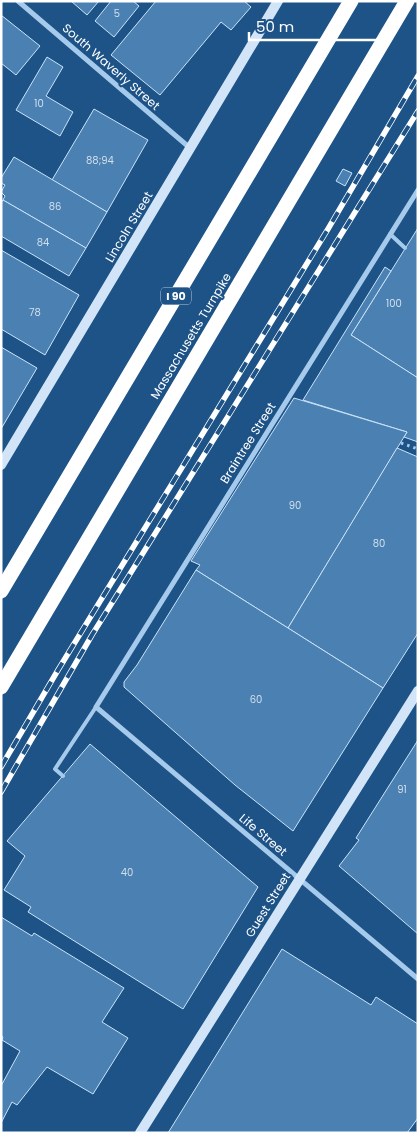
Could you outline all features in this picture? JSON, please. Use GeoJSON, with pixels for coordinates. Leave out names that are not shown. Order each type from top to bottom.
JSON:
{"type":"FeatureCollection","features":[{"type":"Feature","properties":{"kind":"highway","name":"I 90"},"geometry":{"type":"LineString","coordinates":[[1,591],[351,1]]}},
{"type":"Feature","properties":{"kind":"highway","name":"Massachusetts Turnpike"},"geometry":{"type":"LineString","coordinates":[[1,687],[407,1]]}},
{"type":"Feature","properties":{"kind":"street","name":"South Waverly Street"},"geometry":{"type":"LineString","coordinates":[[18,1],[190,148]]}},
{"type":"Feature","properties":{"kind":"street","name":"Lincoln Street"},"geometry":{"type":"LineString","coordinates":[[1,465],[278,1]]}},
{"type":"Feature","properties":{"kind":"street","name":"Braintree Street"},"geometry":{"type":"LineString","coordinates":[[96,708],[418,190]]}},
{"type":"Feature","properties":{"kind":"street","name":"Guest Street"},"geometry":{"type":"LineString","coordinates":[[140,1133],[418,691]]}},
{"type":"Feature","properties":{"kind":"street","name":"Life Street"},"geometry":{"type":"LineString","coordinates":[[96,708],[418,978]]}},
{"type":"Feature","properties":{"kind":"lane"},"geometry":{"type":"LineString","coordinates":[[390,234],[405,248]]}},
{"type":"Feature","properties":{"kind":"lane"},"geometry":{"type":"LineString","coordinates":[[63,776],[55,769],[96,708]]}},
{"type":"Feature","properties":{"kind":"path"},"geometry":{"type":"LineString","coordinates":[[401,443],[418,449]]}},
{"type":"Feature","properties":{"kind":"building"},"geometry":{"type":"Polygon","coordinates":[[[71,1],[99,1],[87,15],[71,1]]]}},
{"type":"Feature","properties":{"kind":"building"},"geometry":{"type":"Polygon","coordinates":[[[111,1],[133,1],[139,6],[114,37],[95,21],[111,1]]]}},
{"type":"Feature","properties":{"kind":"building"},"geometry":{"type":"Polygon","coordinates":[[[156,1],[244,1],[251,7],[231,30],[221,22],[160,95],[111,55],[156,1]]]}},
{"type":"Feature","properties":{"kind":"building"},"geometry":{"type":"Polygon","coordinates":[[[1,15],[40,46],[16,75],[1,63],[1,15]]]}},
{"type":"Feature","properties":{"kind":"building"},"geometry":{"type":"Polygon","coordinates":[[[47,57],[63,67],[46,96],[73,112],[60,136],[16,110],[47,57]]]}},
{"type":"Feature","properties":{"kind":"building"},"geometry":{"type":"Polygon","coordinates":[[[94,109],[148,140],[107,212],[52,180],[94,109]]]}},
{"type":"Feature","properties":{"kind":"building"},"geometry":{"type":"Polygon","coordinates":[[[14,157],[107,212],[86,248],[3,200],[5,196],[1,192],[5,185],[1,183],[1,178],[14,157]]]}},
{"type":"Feature","properties":{"kind":"building"},"geometry":{"type":"Polygon","coordinates":[[[343,169],[352,173],[345,186],[336,181],[343,169]]]}},
{"type":"Feature","properties":{"kind":"building"},"geometry":{"type":"Polygon","coordinates":[[[3,200],[86,248],[69,276],[1,236],[1,203],[3,200]]]}},
{"type":"Feature","properties":{"kind":"building"},"geometry":{"type":"Polygon","coordinates":[[[418,228],[418,378],[351,335],[418,228]]]}},
{"type":"Feature","properties":{"kind":"building"},"geometry":{"type":"Polygon","coordinates":[[[1,250],[79,295],[45,355],[1,329],[1,250]]]}},
{"type":"Feature","properties":{"kind":"building"},"geometry":{"type":"Polygon","coordinates":[[[385,267],[391,271],[351,335],[418,378],[418,442],[404,437],[407,432],[303,400],[385,267]]]}},
{"type":"Feature","properties":{"kind":"building"},"geometry":{"type":"Polygon","coordinates":[[[1,347],[37,368],[1,429],[1,347]]]}},
{"type":"Feature","properties":{"kind":"building"},"geometry":{"type":"Polygon","coordinates":[[[294,398],[407,432],[288,628],[196,570],[200,565],[191,561],[294,398]]]}},
{"type":"Feature","properties":{"kind":"building"},"geometry":{"type":"Polygon","coordinates":[[[397,448],[418,457],[418,633],[383,688],[288,628],[397,448]]]}},
{"type":"Feature","properties":{"kind":"building"},"geometry":{"type":"Polygon","coordinates":[[[196,570],[383,688],[293,831],[235,785],[124,687],[124,682],[137,665],[196,570]]]}},
{"type":"Feature","properties":{"kind":"building"},"geometry":{"type":"Polygon","coordinates":[[[418,740],[418,934],[339,866],[359,840],[356,838],[418,740]]]}},
{"type":"Feature","properties":{"kind":"building"},"geometry":{"type":"Polygon","coordinates":[[[90,744],[258,887],[183,1009],[28,912],[31,907],[4,890],[25,856],[7,841],[90,744]]]}},
{"type":"Feature","properties":{"kind":"building"},"geometry":{"type":"Polygon","coordinates":[[[1,917],[32,936],[34,933],[124,988],[102,1022],[128,1038],[93,1094],[47,1067],[17,1105],[12,1102],[1,1123],[1,1086],[20,1051],[2,1040],[3,1037],[1,1036],[1,917]]]}},
{"type":"Feature","properties":{"kind":"building"},"geometry":{"type":"Polygon","coordinates":[[[282,949],[371,1005],[376,997],[418,1024],[418,1118],[407,1133],[168,1133],[282,949]]]}},
{"type":"Feature","properties":{"kind":"railway"},"geometry":{"type":"LineString","coordinates":[[1,767],[58,670],[328,229],[418,76]]}},
{"type":"Feature","properties":{"kind":"railway"},"geometry":{"type":"LineString","coordinates":[[1,792],[92,635],[418,111]]}}]}
